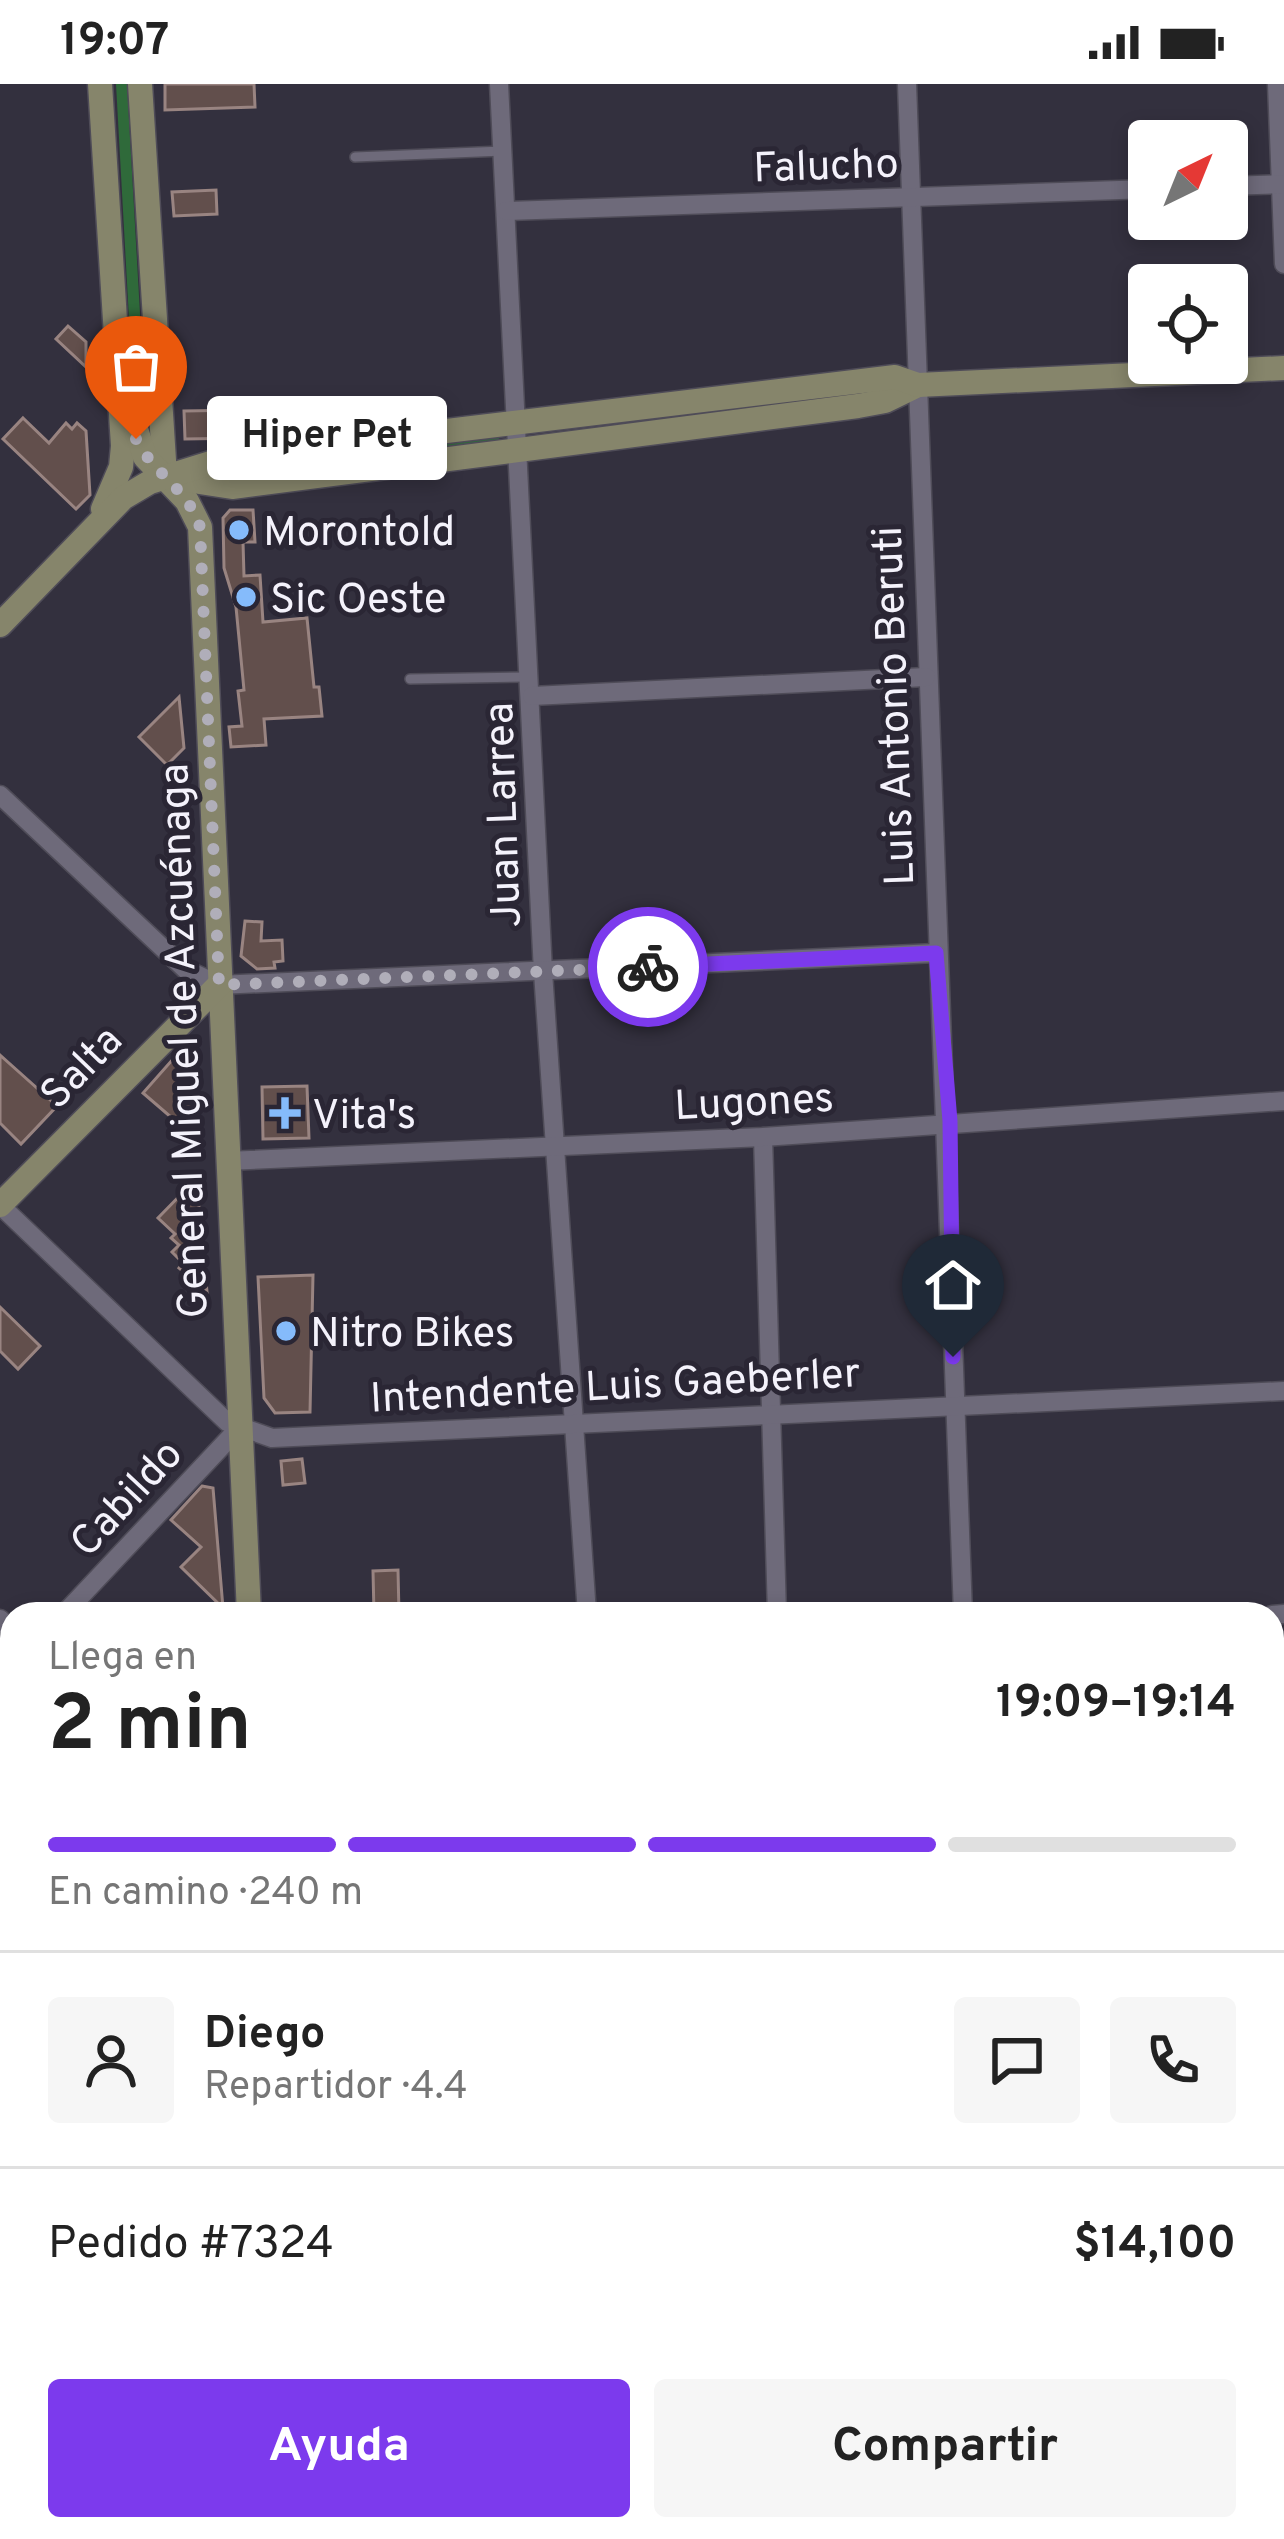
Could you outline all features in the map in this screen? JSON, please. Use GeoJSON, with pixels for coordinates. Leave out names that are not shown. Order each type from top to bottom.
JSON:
{"type":"FeatureCollection","features":[{"type":"Feature","properties":{"kind":"main road"},"geometry":{"type":"LineString","coordinates":[[97,522],[121,467],[100,84]]}},
{"type":"Feature","properties":{"kind":"main road"},"geometry":{"type":"LineString","coordinates":[[140,84],[165,476]]}},
{"type":"Feature","properties":{"kind":"main road"},"geometry":{"type":"LineString","coordinates":[[0,625],[97,522],[140,486],[230,457],[895,377],[918,385],[1284,368]]}},
{"type":"Feature","properties":{"kind":"main road","name":"General Miguel de Azcuénaga"},"geometry":{"type":"LineString","coordinates":[[118,374],[136,439],[187,500],[200,527],[248,1602]]}},
{"type":"Feature","properties":{"kind":"main road"},"geometry":{"type":"LineString","coordinates":[[165,476],[232,487],[520,453],[858,406],[885,401],[918,385]]}},
{"type":"Feature","properties":{"kind":"main road","name":"Salta"},"geometry":{"type":"LineString","coordinates":[[0,1205],[219,985]]}},
{"type":"Feature","properties":{"kind":"street","name":"Juan Larrea"},"geometry":{"type":"LineString","coordinates":[[499,84],[543,971],[585,1602]]}},
{"type":"Feature","properties":{"kind":"street","name":"Luis Antonio Beruti"},"geometry":{"type":"LineString","coordinates":[[907,84],[936,953],[950,1121],[954,1404],[963,1602]]}},
{"type":"Feature","properties":{"kind":"street"},"geometry":{"type":"LineString","coordinates":[[1277,84],[1284,265]]}},
{"type":"Feature","properties":{"kind":"street"},"geometry":{"type":"LineString","coordinates":[[1248,185],[1282,184]]}},
{"type":"Feature","properties":{"kind":"street","name":"Falucho"},"geometry":{"type":"LineString","coordinates":[[506,211],[1128,190]]}},
{"type":"Feature","properties":{"kind":"street"},"geometry":{"type":"LineString","coordinates":[[532,687],[926,677]]}},
{"type":"Feature","properties":{"kind":"street"},"geometry":{"type":"LineString","coordinates":[[0,795],[185,969],[219,985],[936,953]]}},
{"type":"Feature","properties":{"kind":"street","name":"Lugones"},"geometry":{"type":"LineString","coordinates":[[226,1161],[763,1137],[1284,1101]]}},
{"type":"Feature","properties":{"kind":"street"},"geometry":{"type":"LineString","coordinates":[[763,1137],[777,1602]]}},
{"type":"Feature","properties":{"kind":"street"},"geometry":{"type":"LineString","coordinates":[[0,1205],[238,1429]]}},
{"type":"Feature","properties":{"kind":"street","name":"Intendente Luis Gaeberler"},"geometry":{"type":"LineString","coordinates":[[238,1429],[272,1438],[1284,1390]]}},
{"type":"Feature","properties":{"kind":"street","name":"Cabildo"},"geometry":{"type":"LineString","coordinates":[[75,1602],[238,1429]]}},
{"type":"Feature","properties":{"kind":"lane"},"geometry":{"type":"LineString","coordinates":[[356,157],[503,151]]}},
{"type":"Feature","properties":{"kind":"lane"},"geometry":{"type":"LineString","coordinates":[[410,679],[532,687]]}},
{"type":"Feature","properties":{"kind":"green space"},"geometry":{"type":"Polygon","coordinates":[[[116,84],[127,84],[145,402],[141,413],[132,373],[116,84]]]}},
{"type":"Feature","properties":{"kind":"green space"},"geometry":{"type":"Polygon","coordinates":[[[497,436],[501,441],[235,477],[226,472],[497,436]]]}},
{"type":"Feature","properties":{"kind":"building"},"geometry":{"type":"Polygon","coordinates":[[[165,84],[254,84],[255,107],[165,110],[165,84]]]}},
{"type":"Feature","properties":{"kind":"building"},"geometry":{"type":"Polygon","coordinates":[[[216,190],[217,214],[174,216],[172,192],[216,190]]]}},
{"type":"Feature","properties":{"kind":"building"},"geometry":{"type":"Polygon","coordinates":[[[68,326],[86,342],[86,367],[56,339],[68,326]]]}},
{"type":"Feature","properties":{"kind":"building"},"geometry":{"type":"Polygon","coordinates":[[[245,410],[246,438],[185,439],[184,411],[245,410]]]}},
{"type":"Feature","properties":{"kind":"building"},"geometry":{"type":"Polygon","coordinates":[[[23,418],[49,443],[66,423],[72,429],[77,423],[86,431],[90,495],[76,509],[3,439],[23,418]]]}},
{"type":"Feature","properties":{"kind":"building"},"geometry":{"type":"Polygon","coordinates":[[[230,510],[253,510],[255,542],[243,542],[244,576],[260,575],[263,622],[307,618],[314,687],[319,687],[322,716],[264,719],[266,745],[231,747],[229,727],[242,726],[238,691],[244,690],[236,607],[224,568],[223,518],[230,510]]]}},
{"type":"Feature","properties":{"kind":"building"},"geometry":{"type":"Polygon","coordinates":[[[179,697],[184,748],[167,765],[139,737],[179,697]]]}},
{"type":"Feature","properties":{"kind":"building"},"geometry":{"type":"Polygon","coordinates":[[[245,921],[262,922],[261,941],[282,940],[283,961],[274,962],[275,968],[257,969],[241,956],[245,921]]]}},
{"type":"Feature","properties":{"kind":"building"},"geometry":{"type":"Polygon","coordinates":[[[181,1050],[193,1051],[194,1137],[143,1093],[181,1050]]]}},
{"type":"Feature","properties":{"kind":"building"},"geometry":{"type":"Polygon","coordinates":[[[0,1055],[57,1106],[21,1144],[0,1123],[0,1055]]]}},
{"type":"Feature","properties":{"kind":"building","name":"Vita's"},"geometry":{"type":"Polygon","coordinates":[[[307,1086],[309,1138],[263,1139],[262,1087],[307,1086]]]}},
{"type":"Feature","properties":{"kind":"building"},"geometry":{"type":"Polygon","coordinates":[[[198,1177],[207,1292],[179,1268],[183,1263],[172,1252],[179,1245],[171,1238],[175,1234],[158,1218],[198,1177]]]}},
{"type":"Feature","properties":{"kind":"building"},"geometry":{"type":"Polygon","coordinates":[[[313,1275],[310,1412],[275,1413],[264,1398],[258,1277],[313,1275]]]}},
{"type":"Feature","properties":{"kind":"building"},"geometry":{"type":"Polygon","coordinates":[[[0,1307],[40,1346],[18,1369],[0,1351],[0,1307]]]}},
{"type":"Feature","properties":{"kind":"building"},"geometry":{"type":"Polygon","coordinates":[[[302,1459],[305,1483],[283,1485],[281,1461],[302,1459]]]}},
{"type":"Feature","properties":{"kind":"building"},"geometry":{"type":"Polygon","coordinates":[[[202,1486],[213,1488],[222,1602],[217,1602],[181,1567],[201,1547],[171,1520],[202,1486]]]}},
{"type":"Feature","properties":{"kind":"building"},"geometry":{"type":"Polygon","coordinates":[[[398,1570],[399,1602],[374,1602],[373,1571],[398,1570]]]}},
{"type":"Feature","properties":{"kind":"way so far"},"geometry":{"type":"LineString","coordinates":[[136,439],[145,457],[187,500],[200,527],[219,985],[648,967]]}},
{"type":"Feature","properties":{"kind":"place","name":"Hiper Pet"},"geometry":{"type":"Point","coordinates":[136,439]}},
{"type":"Feature","properties":{"kind":"place","name":"Morontold"},"geometry":{"type":"Point","coordinates":[239,530]}},
{"type":"Feature","properties":{"kind":"place","name":"Sic Oeste"},"geometry":{"type":"Point","coordinates":[246,597]}},
{"type":"Feature","properties":{"kind":"place","name":"Vita's"},"geometry":{"type":"Point","coordinates":[285,1113]}},
{"type":"Feature","properties":{"kind":"place","name":"Nitro Bikes"},"geometry":{"type":"Point","coordinates":[286,1331]}},
{"type":"Feature","properties":{"kind":"route"},"geometry":{"type":"LineString","coordinates":[[648,967],[936,953],[950,1121],[953,1357]]}}]}
